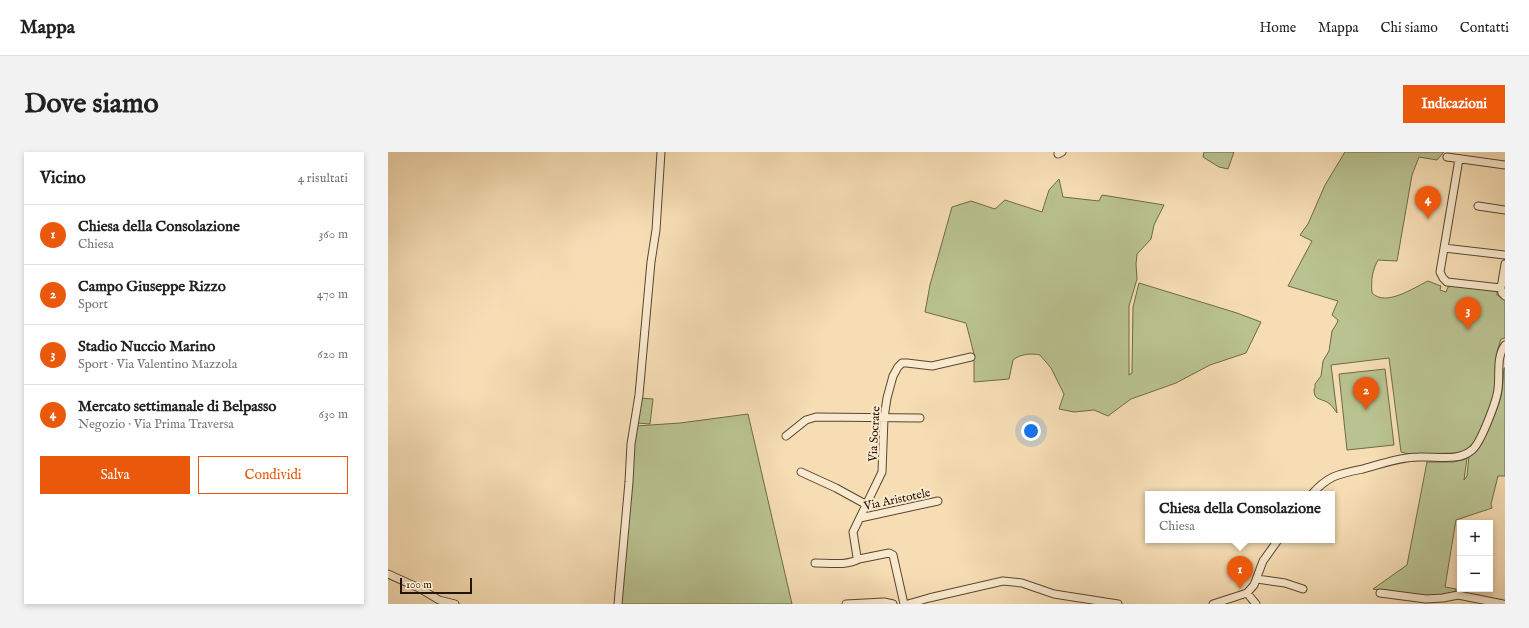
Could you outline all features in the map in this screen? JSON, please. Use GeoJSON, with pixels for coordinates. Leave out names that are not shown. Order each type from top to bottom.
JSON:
{"type":"FeatureCollection","features":[{"type":"Feature","properties":{"kind":"street"},"geometry":{"type":"LineString","coordinates":[[618,604],[631,444],[639,395],[651,262],[656,230],[661,152]]}},
{"type":"Feature","properties":{"kind":"street"},"geometry":{"type":"LineString","coordinates":[[1447,157],[1462,157],[1505,165]]}},
{"type":"Feature","properties":{"kind":"street"},"geometry":{"type":"LineString","coordinates":[[1462,157],[1440,272],[1447,282],[1501,288]]}},
{"type":"Feature","properties":{"kind":"street"},"geometry":{"type":"LineString","coordinates":[[1478,206],[1505,210]]}},
{"type":"Feature","properties":{"kind":"street"},"geometry":{"type":"LineString","coordinates":[[1444,248],[1505,255]]}},
{"type":"Feature","properties":{"kind":"street"},"geometry":{"type":"LineString","coordinates":[[1505,264],[1501,288],[1502,293],[1505,296]]}},
{"type":"Feature","properties":{"kind":"street"},"geometry":{"type":"LineString","coordinates":[[1315,491],[1320,485],[1334,477],[1391,461],[1410,457],[1454,457],[1461,456],[1471,451],[1478,443],[1496,400],[1499,359],[1502,348],[1505,345]]}},
{"type":"Feature","properties":{"kind":"street","name":"Via Socrate"},"geometry":{"type":"LineString","coordinates":[[859,559],[857,557],[853,532],[882,472],[884,418],[887,398],[898,367],[907,363],[932,366],[972,357]]}},
{"type":"Feature","properties":{"kind":"street"},"geometry":{"type":"LineString","coordinates":[[786,436],[806,420],[816,417],[920,418]]}},
{"type":"Feature","properties":{"kind":"street"},"geometry":{"type":"LineString","coordinates":[[800,472],[836,488],[867,505]]}},
{"type":"Feature","properties":{"kind":"street","name":"Via Aristotele"},"geometry":{"type":"LineString","coordinates":[[860,518],[938,501]]}},
{"type":"Feature","properties":{"kind":"street"},"geometry":{"type":"LineString","coordinates":[[1213,604],[1247,593],[1251,590],[1257,579],[1263,561],[1276,543]]}},
{"type":"Feature","properties":{"kind":"street"},"geometry":{"type":"LineString","coordinates":[[815,563],[831,564],[855,562],[859,559],[892,553],[904,604]]}},
{"type":"Feature","properties":{"kind":"street"},"geometry":{"type":"LineString","coordinates":[[388,574],[419,588],[439,600],[455,604]]}},
{"type":"Feature","properties":{"kind":"street"},"geometry":{"type":"LineString","coordinates":[[1257,579],[1285,583],[1303,589]]}},
{"type":"Feature","properties":{"kind":"street"},"geometry":{"type":"LineString","coordinates":[[908,604],[1003,581],[1022,583],[1054,594],[1118,604]]}},
{"type":"Feature","properties":{"kind":"street"},"geometry":{"type":"LineString","coordinates":[[1247,593],[1256,604]]}},
{"type":"Feature","properties":{"kind":"street"},"geometry":{"type":"LineString","coordinates":[[1380,593],[1426,599],[1458,595],[1503,604]]}},
{"type":"Feature","properties":{"kind":"street"},"geometry":{"type":"LineString","coordinates":[[846,604],[884,602],[893,604]]}},
{"type":"Feature","properties":{"kind":"green space"},"geometry":{"type":"Polygon","coordinates":[[[1204,152],[1234,152],[1228,169],[1219,167],[1203,157],[1204,152]]]}},
{"type":"Feature","properties":{"kind":"green space"},"geometry":{"type":"Polygon","coordinates":[[[1345,152],[1444,152],[1437,160],[1419,157],[1412,175],[1397,261],[1378,260],[1372,276],[1372,293],[1378,297],[1392,297],[1407,292],[1428,281],[1441,286],[1440,290],[1446,292],[1448,287],[1452,286],[1497,290],[1497,295],[1505,299],[1505,338],[1501,339],[1497,352],[1496,386],[1493,401],[1476,440],[1469,449],[1459,453],[1409,454],[1401,452],[1389,358],[1331,365],[1337,413],[1328,403],[1315,395],[1315,384],[1321,376],[1323,361],[1329,351],[1332,331],[1338,320],[1332,315],[1338,301],[1288,286],[1312,241],[1300,235],[1308,224],[1325,185],[1345,152]]]}},
{"type":"Feature","properties":{"kind":"green space"},"geometry":{"type":"Polygon","coordinates":[[[1059,179],[1063,197],[1099,201],[1102,195],[1164,205],[1154,225],[1151,239],[1137,254],[1137,279],[1129,306],[1129,375],[1132,373],[1133,307],[1139,283],[1237,313],[1261,322],[1246,353],[1210,365],[1176,383],[1131,399],[1108,416],[1094,410],[1074,412],[1059,409],[1064,394],[1051,368],[1040,355],[1026,354],[1013,360],[1009,379],[974,382],[974,354],[966,323],[925,312],[930,285],[952,207],[971,201],[995,209],[1005,200],[1042,212],[1049,190],[1059,179]]]}},
{"type":"Feature","properties":{"kind":"green space"},"geometry":{"type":"Polygon","coordinates":[[[1504,368],[1505,476],[1498,476],[1491,504],[1492,508],[1456,520],[1445,587],[1456,589],[1456,591],[1443,597],[1425,597],[1373,589],[1407,565],[1427,462],[1453,462],[1467,458],[1464,480],[1467,476],[1469,456],[1474,453],[1484,438],[1499,402],[1504,368]]]}},
{"type":"Feature","properties":{"kind":"green space"},"geometry":{"type":"Polygon","coordinates":[[[1385,369],[1394,445],[1347,450],[1339,374],[1385,369]]]}},
{"type":"Feature","properties":{"kind":"green space"},"geometry":{"type":"Polygon","coordinates":[[[640,398],[653,399],[650,424],[637,423],[640,398]]]}},
{"type":"Feature","properties":{"kind":"green space"},"geometry":{"type":"Polygon","coordinates":[[[748,414],[792,604],[620,604],[636,426],[680,423],[748,414]]]}},
{"type":"Feature","properties":{"kind":"place","name":"Mercato settimanale di Belpasso"},"geometry":{"type":"Point","coordinates":[1428,219]}},
{"type":"Feature","properties":{"kind":"place","name":"Stadio Nuccio Marino"},"geometry":{"type":"Point","coordinates":[1468,330]}},
{"type":"Feature","properties":{"kind":"place","name":"Campo Giuseppe Rizzo"},"geometry":{"type":"Point","coordinates":[1366,410]}},
{"type":"Feature","properties":{"kind":"place","name":"Chiesa della Consolazione"},"geometry":{"type":"Point","coordinates":[1240,589]}}]}
